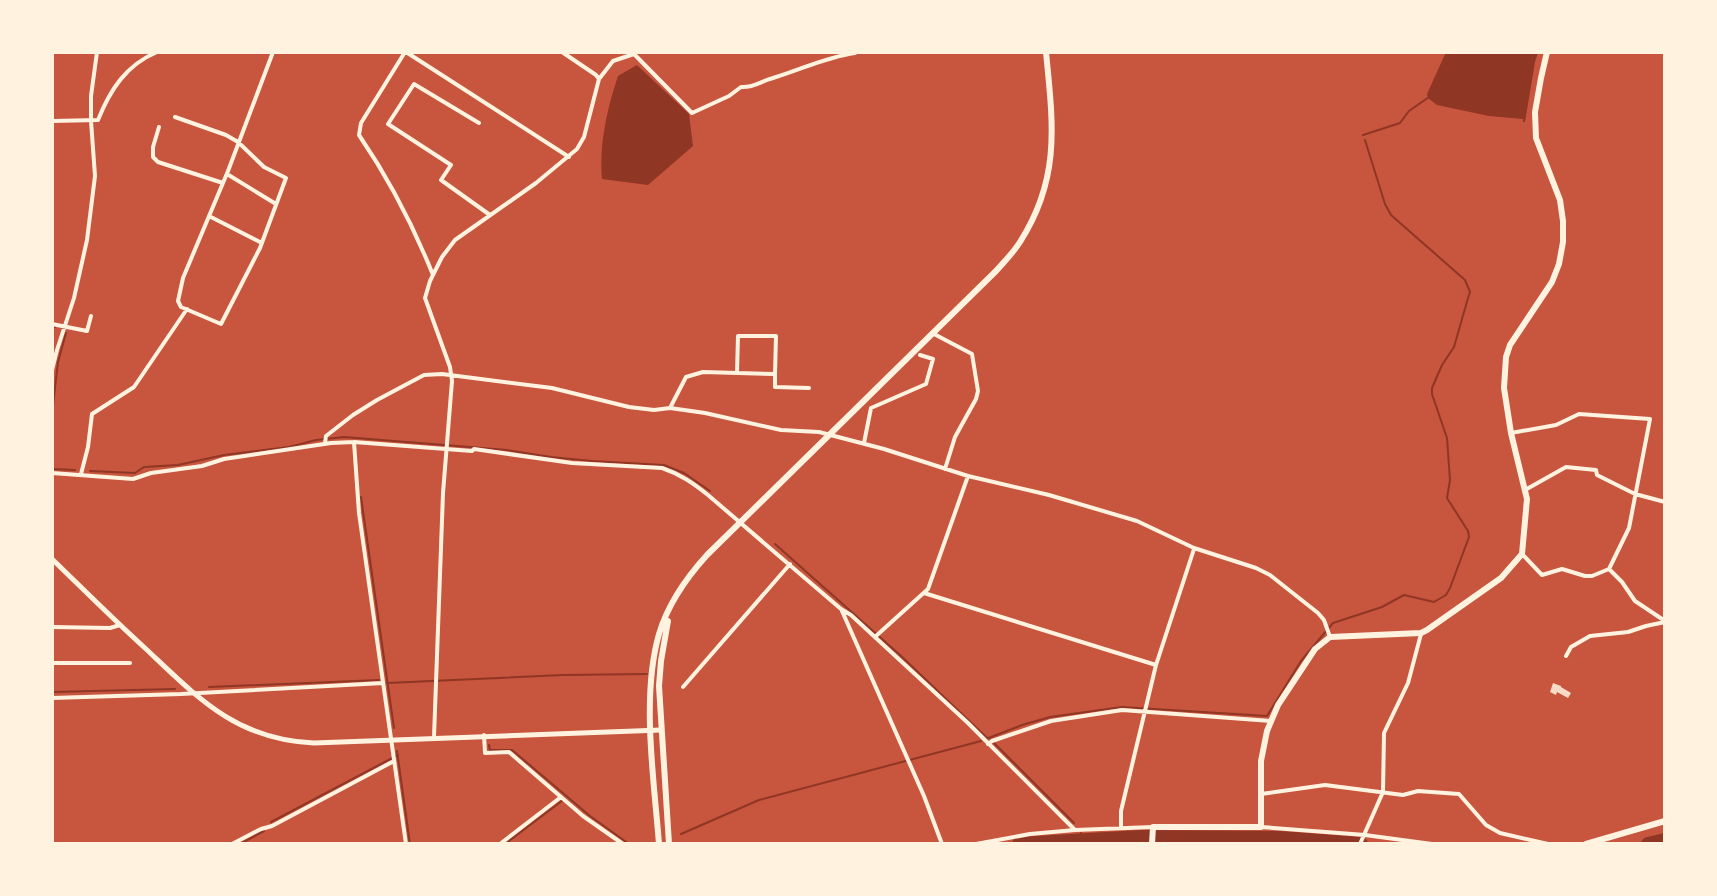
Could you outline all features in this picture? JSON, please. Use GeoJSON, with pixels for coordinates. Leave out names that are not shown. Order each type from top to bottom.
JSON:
{"type":"FeatureCollection","features":[{"type":"Feature","properties":{"kind":"main road"},"geometry":{"type":"LineString","coordinates":[[657,843],[649,695],[660,632],[670,610],[691,573],[707,555],[996,271],[1018,245],[1045,190],[1050,166],[1053,125],[1046,52]]}},
{"type":"Feature","properties":{"kind":"main road"},"geometry":{"type":"LineString","coordinates":[[1152,843],[1153,829],[1261,827],[1261,761],[1267,731],[1278,705],[1328,631],[1421,633],[1501,578],[1522,554],[1527,499],[1504,388],[1506,357],[1517,334],[1552,282],[1563,242],[1560,200],[1536,138],[1535,112],[1547,52]]}},
{"type":"Feature","properties":{"kind":"main road"},"geometry":{"type":"LineString","coordinates":[[669,844],[660,673],[670,610]]}},
{"type":"Feature","properties":{"kind":"main road"},"geometry":{"type":"LineString","coordinates":[[1586,844],[1665,821]]}},
{"type":"Feature","properties":{"kind":"street"},"geometry":{"type":"LineString","coordinates":[[52,370],[81,269],[94,189],[91,96],[97,52]]}},
{"type":"Feature","properties":{"kind":"street"},"geometry":{"type":"LineString","coordinates":[[52,121],[98,120],[121,77],[138,62],[157,52]]}},
{"type":"Feature","properties":{"kind":"street"},"geometry":{"type":"LineString","coordinates":[[175,117],[226,135],[238,142],[264,167],[286,178],[262,243],[221,324],[181,307],[178,301],[183,278],[227,174],[238,142],[273,52]]}},
{"type":"Feature","properties":{"kind":"street"},"geometry":{"type":"LineString","coordinates":[[433,275],[416,233],[359,135],[361,123],[406,52],[569,157]]}},
{"type":"Feature","properties":{"kind":"street"},"geometry":{"type":"LineString","coordinates":[[562,52],[599,79]]}},
{"type":"Feature","properties":{"kind":"street"},"geometry":{"type":"LineString","coordinates":[[434,737],[445,446],[451,375],[425,298],[442,257],[455,240],[577,149],[584,137],[599,79],[613,61],[635,53],[692,113],[741,87],[854,52]]}},
{"type":"Feature","properties":{"kind":"street"},"geometry":{"type":"LineString","coordinates":[[479,123],[414,84],[388,124],[451,165],[441,180],[490,215]]}},
{"type":"Feature","properties":{"kind":"street"},"geometry":{"type":"LineString","coordinates":[[159,127],[153,147],[153,157],[158,162],[223,183]]}},
{"type":"Feature","properties":{"kind":"street"},"geometry":{"type":"LineString","coordinates":[[227,174],[276,204]]}},
{"type":"Feature","properties":{"kind":"street"},"geometry":{"type":"LineString","coordinates":[[209,216],[262,243]]}},
{"type":"Feature","properties":{"kind":"street"},"geometry":{"type":"LineString","coordinates":[[81,474],[92,414],[134,387],[187,308]]}},
{"type":"Feature","properties":{"kind":"street"},"geometry":{"type":"LineString","coordinates":[[52,324],[87,331],[91,316]]}},
{"type":"Feature","properties":{"kind":"street"},"geometry":{"type":"LineString","coordinates":[[932,333],[972,354],[978,391],[955,437],[945,469]]}},
{"type":"Feature","properties":{"kind":"street"},"geometry":{"type":"LineString","coordinates":[[737,373],[738,336],[776,336],[775,387],[809,388]]}},
{"type":"Feature","properties":{"kind":"street"},"geometry":{"type":"LineString","coordinates":[[864,443],[871,408],[926,384],[933,359],[920,355]]}},
{"type":"Feature","properties":{"kind":"street"},"geometry":{"type":"LineString","coordinates":[[670,408],[686,377],[703,372],[775,374]]}},
{"type":"Feature","properties":{"kind":"street"},"geometry":{"type":"LineString","coordinates":[[325,441],[353,415],[424,375],[451,375],[552,388],[629,407],[670,408],[781,430],[819,432],[1137,521],[1194,548],[1270,575],[1318,613],[1328,631]]}},
{"type":"Feature","properties":{"kind":"street"},"geometry":{"type":"LineString","coordinates":[[1511,433],[1556,425],[1579,414],[1650,419],[1629,528],[1609,569],[1592,576],[1562,569],[1542,575],[1522,554]]}},
{"type":"Feature","properties":{"kind":"street"},"geometry":{"type":"LineString","coordinates":[[52,473],[133,479],[325,441],[445,446],[572,463],[662,468],[687,479],[841,609],[877,635],[1075,830]]}},
{"type":"Feature","properties":{"kind":"street"},"geometry":{"type":"LineString","coordinates":[[354,442],[359,513],[406,844]]}},
{"type":"Feature","properties":{"kind":"street"},"geometry":{"type":"LineString","coordinates":[[1525,490],[1566,467],[1596,470],[1597,475],[1635,494],[1665,502]]}},
{"type":"Feature","properties":{"kind":"street"},"geometry":{"type":"LineString","coordinates":[[877,635],[928,589],[968,476]]}},
{"type":"Feature","properties":{"kind":"street"},"geometry":{"type":"LineString","coordinates":[[1121,828],[1121,811],[1144,710],[1194,548]]}},
{"type":"Feature","properties":{"kind":"street"},"geometry":{"type":"LineString","coordinates":[[52,559],[193,693],[228,718],[273,737],[314,743],[661,730]]}},
{"type":"Feature","properties":{"kind":"street"},"geometry":{"type":"LineString","coordinates":[[683,687],[790,564]]}},
{"type":"Feature","properties":{"kind":"street"},"geometry":{"type":"LineString","coordinates":[[1609,569],[1635,601],[1665,622]]}},
{"type":"Feature","properties":{"kind":"street"},"geometry":{"type":"LineString","coordinates":[[924,593],[1156,665]]}},
{"type":"Feature","properties":{"kind":"street"},"geometry":{"type":"LineString","coordinates":[[841,609],[909,760],[942,844]]}},
{"type":"Feature","properties":{"kind":"street"},"geometry":{"type":"LineString","coordinates":[[1566,656],[1571,647],[1590,636],[1628,632],[1665,622]]}},
{"type":"Feature","properties":{"kind":"street"},"geometry":{"type":"LineString","coordinates":[[52,627],[110,628],[120,625]]}},
{"type":"Feature","properties":{"kind":"street"},"geometry":{"type":"LineString","coordinates":[[1362,840],[1383,792],[1384,733],[1408,683],[1421,633]]}},
{"type":"Feature","properties":{"kind":"street"},"geometry":{"type":"LineString","coordinates":[[52,663],[130,663]]}},
{"type":"Feature","properties":{"kind":"street"},"geometry":{"type":"LineString","coordinates":[[52,698],[383,683]]}},
{"type":"Feature","properties":{"kind":"street"},"geometry":{"type":"LineString","coordinates":[[988,744],[1051,721],[1122,710],[1271,721]]}},
{"type":"Feature","properties":{"kind":"street"},"geometry":{"type":"LineString","coordinates":[[484,735],[485,753],[509,752],[583,816],[623,844]]}},
{"type":"Feature","properties":{"kind":"street"},"geometry":{"type":"LineString","coordinates":[[232,844],[272,826],[394,759]]}},
{"type":"Feature","properties":{"kind":"street"},"geometry":{"type":"LineString","coordinates":[[1261,794],[1325,785],[1403,795],[1418,791],[1459,794],[1486,825],[1500,833],[1548,844]]}},
{"type":"Feature","properties":{"kind":"street"},"geometry":{"type":"LineString","coordinates":[[500,844],[562,798]]}},
{"type":"Feature","properties":{"kind":"street"},"geometry":{"type":"LineString","coordinates":[[1261,827],[1362,840],[1432,844]]}},
{"type":"Feature","properties":{"kind":"street"},"geometry":{"type":"LineString","coordinates":[[976,844],[1075,830],[1153,829]]}},
{"type":"Feature","properties":{"kind":"shaded area"},"geometry":{"type":"Polygon","coordinates":[[[1446,52],[1538,52],[1525,122],[1523,119],[1489,116],[1437,105],[1428,98],[1446,52]]]}},
{"type":"Feature","properties":{"kind":"shaded area"},"geometry":{"type":"Polygon","coordinates":[[[637,65],[689,114],[693,146],[648,185],[602,179],[603,140],[614,88],[618,76],[637,65]]]}},
{"type":"Feature","properties":{"kind":"building"},"geometry":{"type":"Polygon","coordinates":[[[1553,683],[1571,693],[1568,698],[1550,692],[1553,683]]]}},
{"type":"Feature","properties":{"kind":"waterway"},"geometry":{"type":"LineString","coordinates":[[1363,135],[1400,123],[1409,111],[1429,97]]}},
{"type":"Feature","properties":{"kind":"waterway"},"geometry":{"type":"LineString","coordinates":[[986,739],[1050,717],[1122,707],[1267,716],[1301,661],[1333,623],[1382,607],[1404,595],[1434,602],[1446,595],[1469,537],[1447,498],[1450,480],[1447,438],[1432,388],[1454,347],[1470,292],[1465,280],[1391,215],[1365,140]]}},
{"type":"Feature","properties":{"kind":"waterway"},"geometry":{"type":"LineString","coordinates":[[52,414],[58,362],[66,333]]}},
{"type":"Feature","properties":{"kind":"waterway"},"geometry":{"type":"LineString","coordinates":[[90,471],[135,473],[144,467],[178,465],[344,437],[664,465],[684,473],[710,491]]}},
{"type":"Feature","properties":{"kind":"waterway"},"geometry":{"type":"LineString","coordinates":[[52,469],[75,470]]}},
{"type":"Feature","properties":{"kind":"waterway"},"geometry":{"type":"LineString","coordinates":[[361,497],[394,728]]}},
{"type":"Feature","properties":{"kind":"waterway"},"geometry":{"type":"LineString","coordinates":[[775,544],[900,655],[987,738]]}},
{"type":"Feature","properties":{"kind":"waterway"},"geometry":{"type":"LineString","coordinates":[[387,683],[647,674]]}},
{"type":"Feature","properties":{"kind":"waterway"},"geometry":{"type":"LineString","coordinates":[[209,687],[379,680]]}},
{"type":"Feature","properties":{"kind":"waterway"},"geometry":{"type":"LineString","coordinates":[[52,692],[175,689]]}},
{"type":"Feature","properties":{"kind":"waterway"},"geometry":{"type":"LineString","coordinates":[[681,834],[759,800],[981,741]]}},
{"type":"Feature","properties":{"kind":"waterway"},"geometry":{"type":"LineString","coordinates":[[993,742],[1074,823]]}},
{"type":"Feature","properties":{"kind":"waterway"},"geometry":{"type":"LineString","coordinates":[[489,745],[490,750],[512,750],[590,816],[629,844]]}},
{"type":"Feature","properties":{"kind":"waterway"},"geometry":{"type":"LineString","coordinates":[[397,751],[410,844]]}},
{"type":"Feature","properties":{"kind":"waterway"},"geometry":{"type":"LineString","coordinates":[[271,822],[398,755]]}},
{"type":"Feature","properties":{"kind":"waterway"},"geometry":{"type":"LineString","coordinates":[[505,844],[563,800]]}},
{"type":"Feature","properties":{"kind":"waterway"},"geometry":{"type":"LineString","coordinates":[[240,844],[264,831]]}},
{"type":"Feature","properties":{"kind":"waterway"},"geometry":{"type":"LineString","coordinates":[[1081,833],[1081,839]]}},
{"type":"Feature","properties":{"kind":"waterway"},"geometry":{"type":"LineString","coordinates":[[1019,844],[1141,837],[1280,838],[1361,844]]}},
{"type":"Feature","properties":{"kind":"waterway"},"geometry":{"type":"LineString","coordinates":[[1648,844],[1665,840]]}}]}
